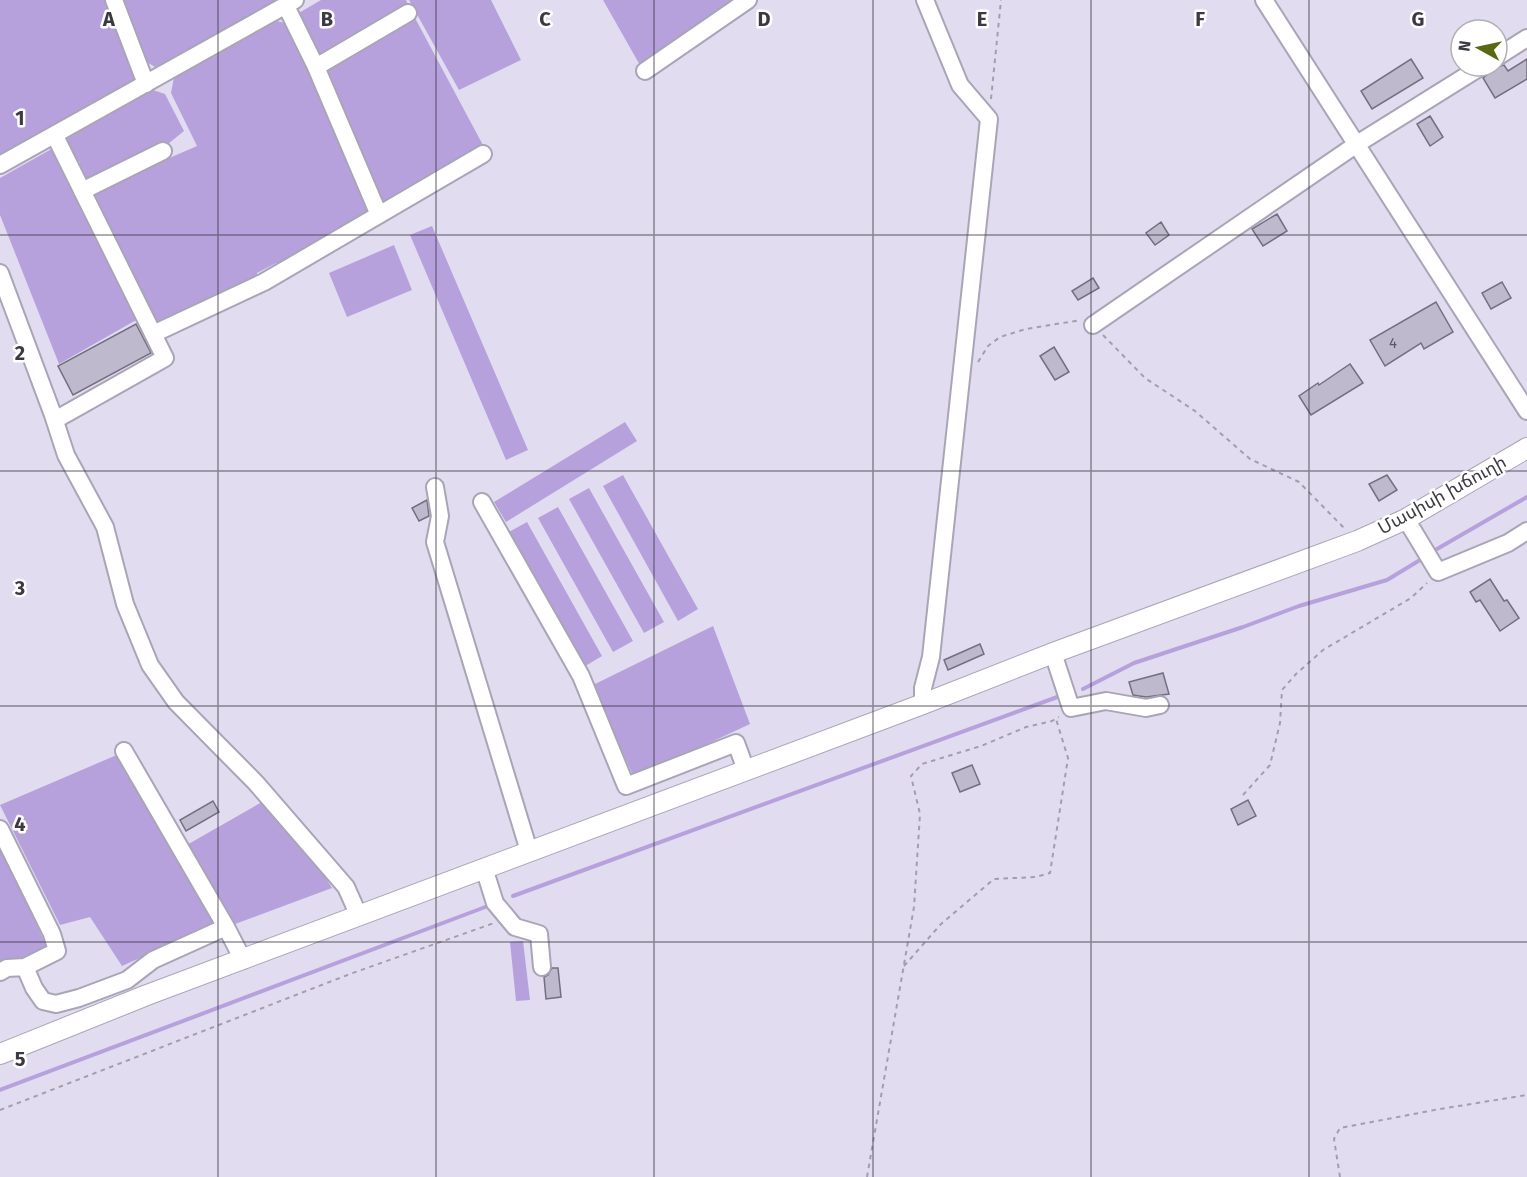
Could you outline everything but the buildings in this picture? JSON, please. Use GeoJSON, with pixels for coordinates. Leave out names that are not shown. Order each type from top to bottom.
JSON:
{"type":"FeatureCollection","features":[{"type":"Feature","properties":{"kind":"main road","name":"Մասիսի խճուղի"},"geometry":{"type":"LineString","coordinates":[[0,1054],[484,868],[1357,541],[1406,519],[1527,448]]}},
{"type":"Feature","properties":{"kind":"street"},"geometry":{"type":"LineString","coordinates":[[114,0],[146,84]]}},
{"type":"Feature","properties":{"kind":"street"},"geometry":{"type":"LineString","coordinates":[[645,71],[748,0]]}},
{"type":"Feature","properties":{"kind":"street"},"geometry":{"type":"LineString","coordinates":[[923,704],[923,688],[931,657],[989,119],[960,85],[925,0]]}},
{"type":"Feature","properties":{"kind":"street"},"geometry":{"type":"LineString","coordinates":[[1264,0],[1527,411]]}},
{"type":"Feature","properties":{"kind":"street"},"geometry":{"type":"LineString","coordinates":[[0,165],[291,3],[379,215]]}},
{"type":"Feature","properties":{"kind":"street"},"geometry":{"type":"LineString","coordinates":[[316,67],[408,13]]}},
{"type":"Feature","properties":{"kind":"street"},"geometry":{"type":"LineString","coordinates":[[1509,49],[1527,38]]}},
{"type":"Feature","properties":{"kind":"street"},"geometry":{"type":"LineString","coordinates":[[1093,325],[1357,144],[1463,78]]}},
{"type":"Feature","properties":{"kind":"street"},"geometry":{"type":"LineString","coordinates":[[55,136],[165,358],[55,420]]}},
{"type":"Feature","properties":{"kind":"street"},"geometry":{"type":"LineString","coordinates":[[82,190],[163,151]]}},
{"type":"Feature","properties":{"kind":"street"},"geometry":{"type":"LineString","coordinates":[[153,334],[264,282],[483,154]]}},
{"type":"Feature","properties":{"kind":"street"},"geometry":{"type":"LineString","coordinates":[[0,273],[66,455],[105,527],[125,604],[150,665],[176,702],[256,783],[346,887],[359,916]]}},
{"type":"Feature","properties":{"kind":"street"},"geometry":{"type":"LineString","coordinates":[[435,488],[440,516],[435,542],[529,851]]}},
{"type":"Feature","properties":{"kind":"street"},"geometry":{"type":"LineString","coordinates":[[482,502],[581,676],[626,786],[736,743],[746,770]]}},
{"type":"Feature","properties":{"kind":"street"},"geometry":{"type":"LineString","coordinates":[[1406,519],[1438,572],[1508,543],[1527,531]]}},
{"type":"Feature","properties":{"kind":"street"},"geometry":{"type":"LineString","coordinates":[[1053,653],[1071,708],[1106,701],[1146,708],[1160,705]]}},
{"type":"Feature","properties":{"kind":"street"},"geometry":{"type":"LineString","coordinates":[[124,751],[243,960]]}},
{"type":"Feature","properties":{"kind":"street"},"geometry":{"type":"LineString","coordinates":[[0,829],[52,934],[57,951],[25,967],[7,968],[0,972]]}},
{"type":"Feature","properties":{"kind":"street"},"geometry":{"type":"LineString","coordinates":[[484,868],[495,903],[515,927],[539,934],[542,968]]}},
{"type":"Feature","properties":{"kind":"street"},"geometry":{"type":"LineString","coordinates":[[25,967],[34,988],[43,1001],[56,1004],[80,998],[127,980],[153,960],[226,927]]}},
{"type":"Feature","properties":{"kind":"path"},"geometry":{"type":"LineString","coordinates":[[989,119],[1001,0]]}},
{"type":"Feature","properties":{"kind":"path"},"geometry":{"type":"LineString","coordinates":[[962,375],[974,367],[988,346],[1000,337],[1026,329],[1079,320],[1093,325],[1145,378],[1195,411],[1250,459],[1299,482],[1357,541]]}},
{"type":"Feature","properties":{"kind":"path"},"geometry":{"type":"LineString","coordinates":[[1243,795],[1270,765],[1280,723],[1282,690],[1323,650],[1370,620],[1411,598],[1438,572]]}},
{"type":"Feature","properties":{"kind":"path"},"geometry":{"type":"LineString","coordinates":[[867,1177],[914,908],[920,814],[910,776],[922,764],[981,746],[1026,727],[1052,722],[1071,708]]}},
{"type":"Feature","properties":{"kind":"path"},"geometry":{"type":"LineString","coordinates":[[904,966],[941,924],[994,879],[1036,877],[1050,873],[1068,758],[1056,719]]}},
{"type":"Feature","properties":{"kind":"path"},"geometry":{"type":"LineString","coordinates":[[0,1110],[350,974],[508,918]]}},
{"type":"Feature","properties":{"kind":"path"},"geometry":{"type":"LineString","coordinates":[[1340,1177],[1334,1139],[1340,1128],[1527,1095]]}},
{"type":"Feature","properties":{"kind":"shaded area"},"geometry":{"type":"Polygon","coordinates":[[[0,0],[107,0],[139,82],[0,159],[0,0]]]}},
{"type":"Feature","properties":{"kind":"shaded area"},"geometry":{"type":"Polygon","coordinates":[[[124,0],[279,0],[155,67],[145,61],[124,0]]]}},
{"type":"Feature","properties":{"kind":"shaded area"},"geometry":{"type":"Polygon","coordinates":[[[321,0],[406,0],[409,6],[325,55],[312,52],[297,14],[321,0]]]}},
{"type":"Feature","properties":{"kind":"shaded area"},"geometry":{"type":"Polygon","coordinates":[[[409,0],[491,0],[521,60],[459,90],[409,0]]]}},
{"type":"Feature","properties":{"kind":"shaded area"},"geometry":{"type":"Polygon","coordinates":[[[603,0],[734,0],[641,67],[603,0]]]}},
{"type":"Feature","properties":{"kind":"shaded area"},"geometry":{"type":"Polygon","coordinates":[[[415,18],[484,147],[379,204],[322,72],[415,18]]]}},
{"type":"Feature","properties":{"kind":"shaded area"},"geometry":{"type":"Polygon","coordinates":[[[277,21],[289,24],[373,212],[280,266],[276,263],[257,273],[257,280],[155,327],[89,193],[197,146],[171,93],[174,77],[277,21]]]}},
{"type":"Feature","properties":{"kind":"shaded area"},"geometry":{"type":"Polygon","coordinates":[[[153,90],[165,94],[184,131],[168,144],[97,179],[82,177],[76,166],[80,162],[67,154],[68,138],[153,90]]]}},
{"type":"Feature","properties":{"kind":"shaded area"},"geometry":{"type":"Polygon","coordinates":[[[55,147],[138,319],[59,364],[0,215],[0,178],[55,147]]]}},
{"type":"Feature","properties":{"kind":"shaded area"},"geometry":{"type":"Polygon","coordinates":[[[432,226],[528,450],[506,460],[410,235],[432,226]]]}},
{"type":"Feature","properties":{"kind":"shaded area"},"geometry":{"type":"Polygon","coordinates":[[[394,245],[412,290],[347,317],[329,273],[394,245]]]}},
{"type":"Feature","properties":{"kind":"shaded area"},"geometry":{"type":"Polygon","coordinates":[[[625,422],[637,441],[506,522],[494,502],[625,422]]]}},
{"type":"Feature","properties":{"kind":"shaded area"},"geometry":{"type":"Polygon","coordinates":[[[623,475],[698,609],[678,621],[603,486],[623,475]]]}},
{"type":"Feature","properties":{"kind":"shaded area"},"geometry":{"type":"Polygon","coordinates":[[[589,488],[664,622],[644,633],[569,499],[589,488]]]}},
{"type":"Feature","properties":{"kind":"shaded area"},"geometry":{"type":"Polygon","coordinates":[[[558,507],[633,641],[613,652],[538,518],[558,507]]]}},
{"type":"Feature","properties":{"kind":"shaded area"},"geometry":{"type":"Polygon","coordinates":[[[527,522],[602,656],[582,668],[507,533],[527,522]]]}},
{"type":"Feature","properties":{"kind":"shaded area"},"geometry":{"type":"Polygon","coordinates":[[[713,626],[750,724],[634,778],[593,685],[713,626]]]}},
{"type":"Feature","properties":{"kind":"shaded area"},"geometry":{"type":"Polygon","coordinates":[[[119,754],[218,923],[122,966],[90,917],[60,925],[0,805],[119,754]]]}},
{"type":"Feature","properties":{"kind":"shaded area"},"geometry":{"type":"Polygon","coordinates":[[[262,802],[315,861],[332,888],[235,924],[185,846],[262,802]]]}},
{"type":"Feature","properties":{"kind":"shaded area"},"geometry":{"type":"Polygon","coordinates":[[[0,847],[47,947],[0,967],[0,847]]]}},
{"type":"Feature","properties":{"kind":"shaded area"},"geometry":{"type":"Polygon","coordinates":[[[523,941],[530,1000],[516,1001],[510,942],[523,941]]]}},
{"type":"Feature","properties":{"kind":"waterway"},"geometry":{"type":"LineString","coordinates":[[1437,549],[1527,497]]}},
{"type":"Feature","properties":{"kind":"waterway"},"geometry":{"type":"LineString","coordinates":[[1083,689],[1134,663],[1299,606],[1387,580],[1420,560]]}},
{"type":"Feature","properties":{"kind":"waterway"},"geometry":{"type":"LineString","coordinates":[[513,896],[1060,696]]}},
{"type":"Feature","properties":{"kind":"waterway"},"geometry":{"type":"LineString","coordinates":[[0,1090],[488,906]]}}]}
